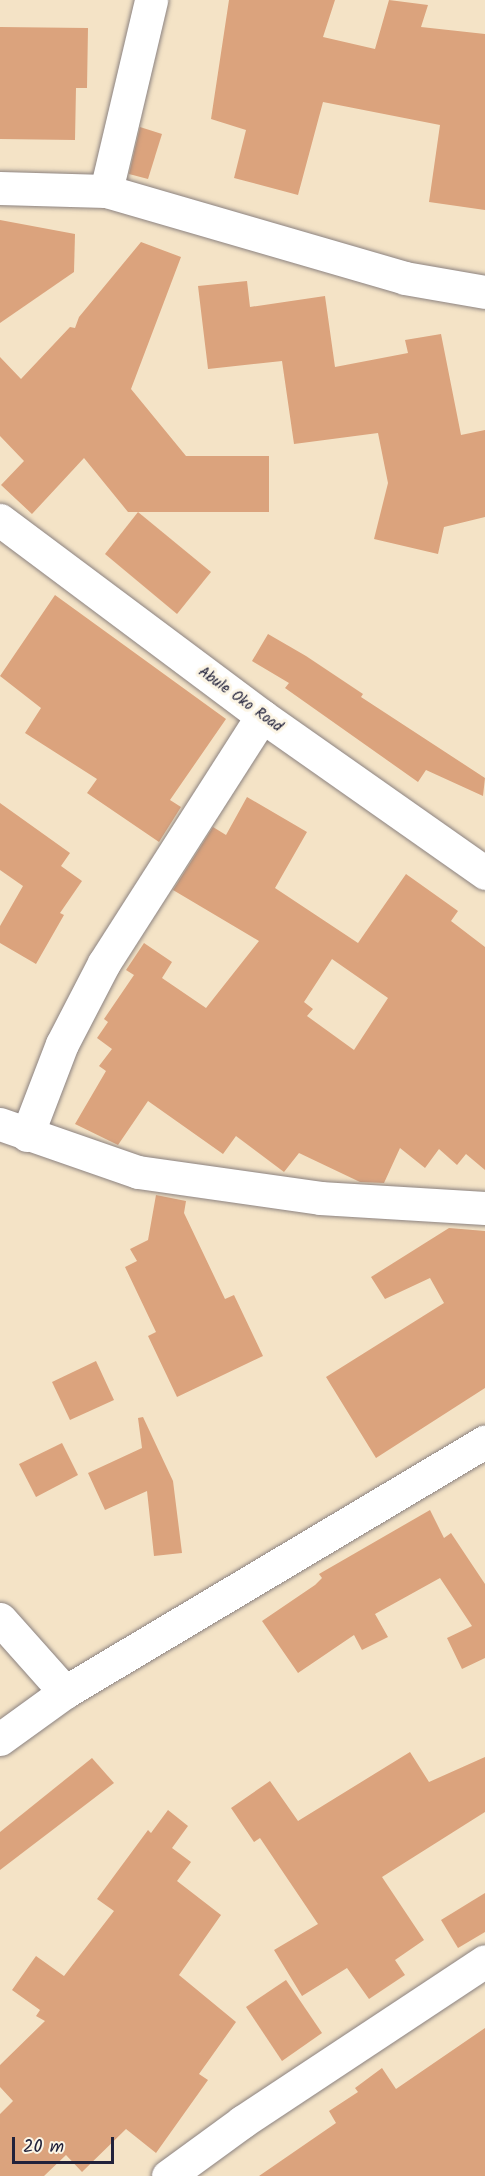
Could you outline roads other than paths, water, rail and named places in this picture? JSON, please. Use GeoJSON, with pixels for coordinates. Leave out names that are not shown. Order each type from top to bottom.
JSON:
{"type":"FeatureCollection","features":[{"type":"Feature","properties":{"kind":"street"},"geometry":{"type":"LineString","coordinates":[[106,191],[151,0]]}},
{"type":"Feature","properties":{"kind":"street"},"geometry":{"type":"LineString","coordinates":[[0,188],[106,191],[405,278],[485,292]]}},
{"type":"Feature","properties":{"kind":"street","name":"Abule Oko Road"},"geometry":{"type":"LineString","coordinates":[[0,520],[262,716],[485,873]]}},
{"type":"Feature","properties":{"kind":"street"},"geometry":{"type":"LineString","coordinates":[[262,716],[104,963],[14,1130],[138,1172],[320,1198],[485,1209]]}},
{"type":"Feature","properties":{"kind":"street"},"geometry":{"type":"LineString","coordinates":[[0,1739],[65,1692],[485,1442]]}},
{"type":"Feature","properties":{"kind":"street"},"geometry":{"type":"LineString","coordinates":[[0,1619],[65,1692]]}},
{"type":"Feature","properties":{"kind":"street"},"geometry":{"type":"LineString","coordinates":[[168,2176],[242,2122],[483,1965]]}}]}
